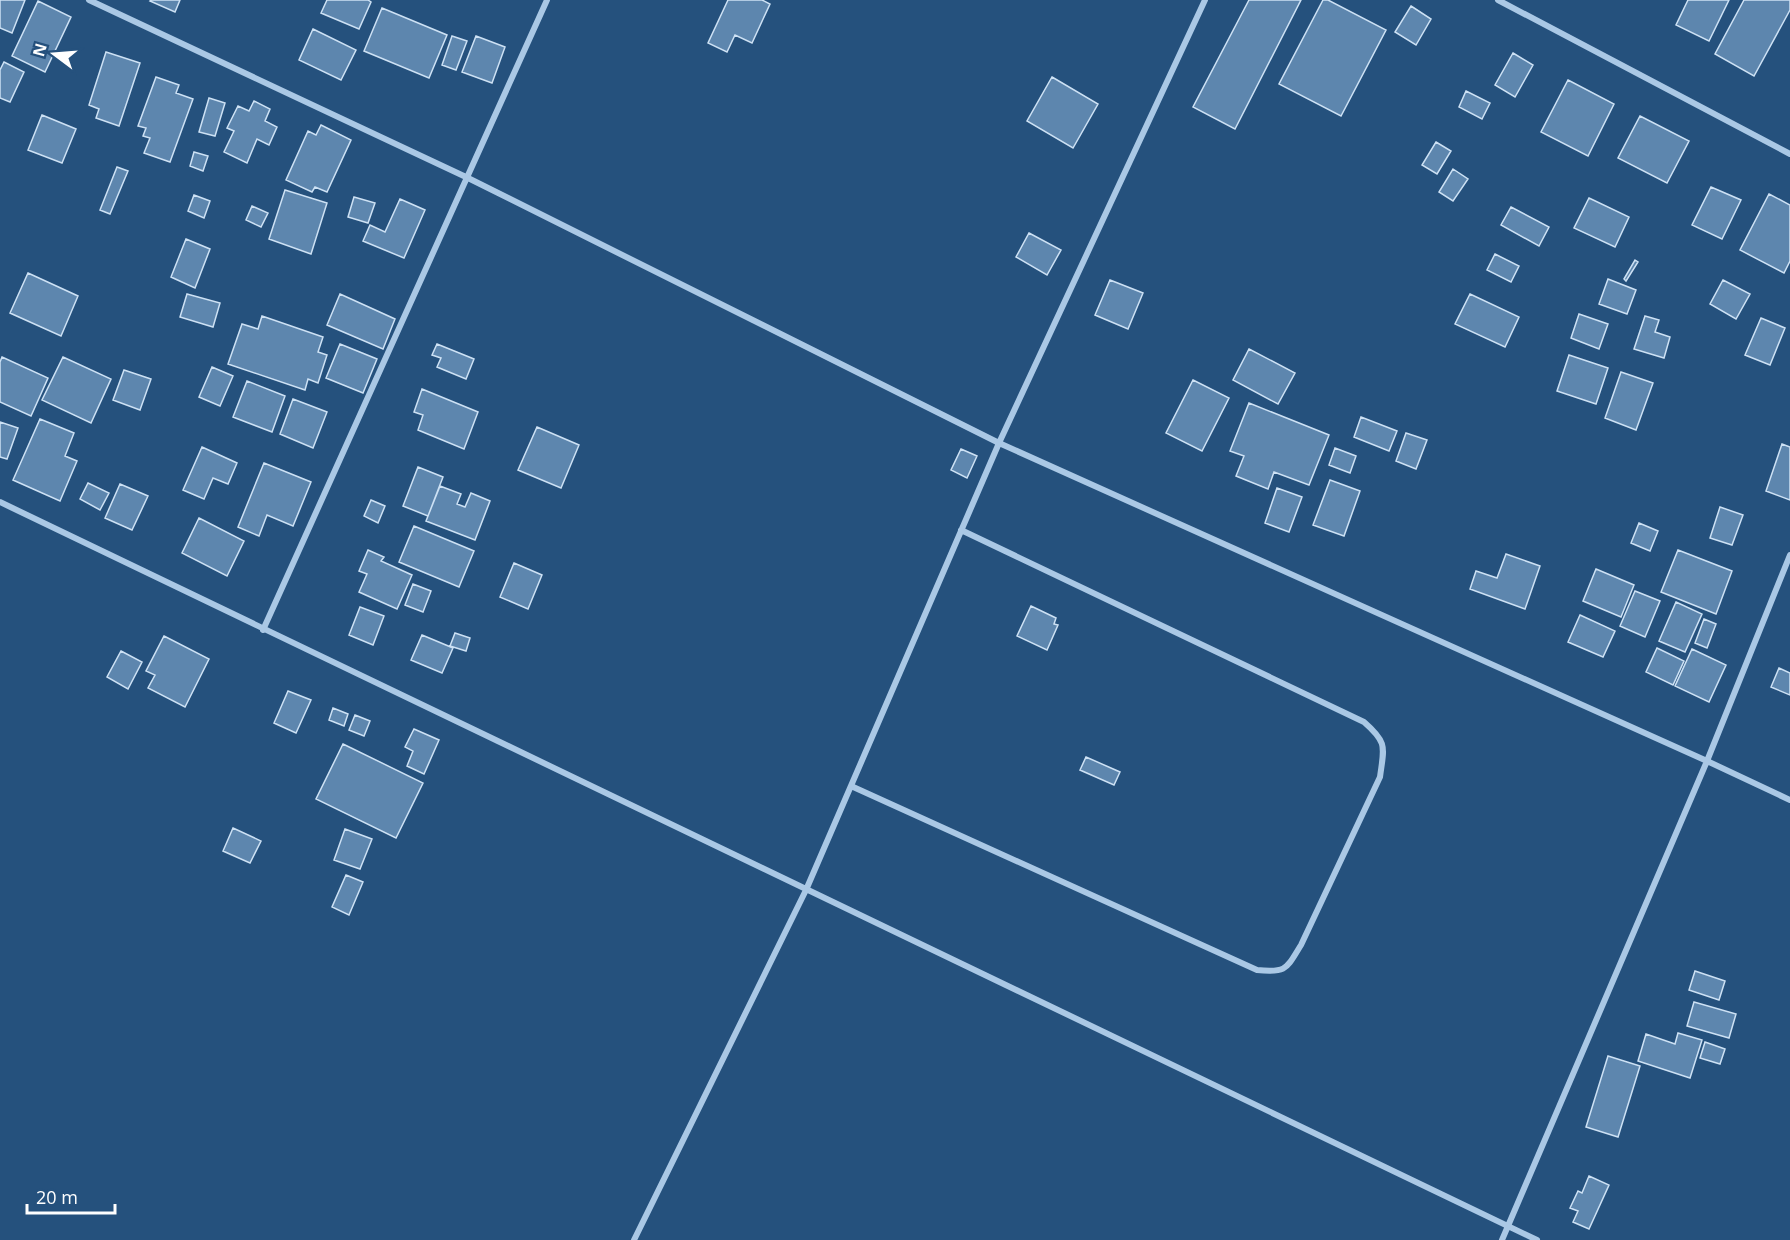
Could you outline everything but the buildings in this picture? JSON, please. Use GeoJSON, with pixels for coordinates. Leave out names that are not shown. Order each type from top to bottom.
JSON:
{"type":"FeatureCollection","features":[{"type":"Feature","properties":{"kind":"street"},"geometry":{"type":"LineString","coordinates":[[89,0],[466,177],[999,443],[1790,800]]}},
{"type":"Feature","properties":{"kind":"street"},"geometry":{"type":"LineString","coordinates":[[262,630],[547,0]]}},
{"type":"Feature","properties":{"kind":"street"},"geometry":{"type":"LineString","coordinates":[[634,1240],[806,890],[999,443],[1205,0]]}},
{"type":"Feature","properties":{"kind":"street"},"geometry":{"type":"LineString","coordinates":[[1498,0],[1790,154]]}},
{"type":"Feature","properties":{"kind":"street"},"geometry":{"type":"LineString","coordinates":[[0,502],[262,630],[1537,1240]]}},
{"type":"Feature","properties":{"kind":"street"},"geometry":{"type":"LineString","coordinates":[[851,786],[1257,970],[1275,972],[1287,967],[1301,945],[1380,777],[1384,750],[1378,734],[1364,722],[961,530]]}},
{"type":"Feature","properties":{"kind":"street"},"geometry":{"type":"LineString","coordinates":[[1502,1240],[1707,761],[1790,555]]}}]}
